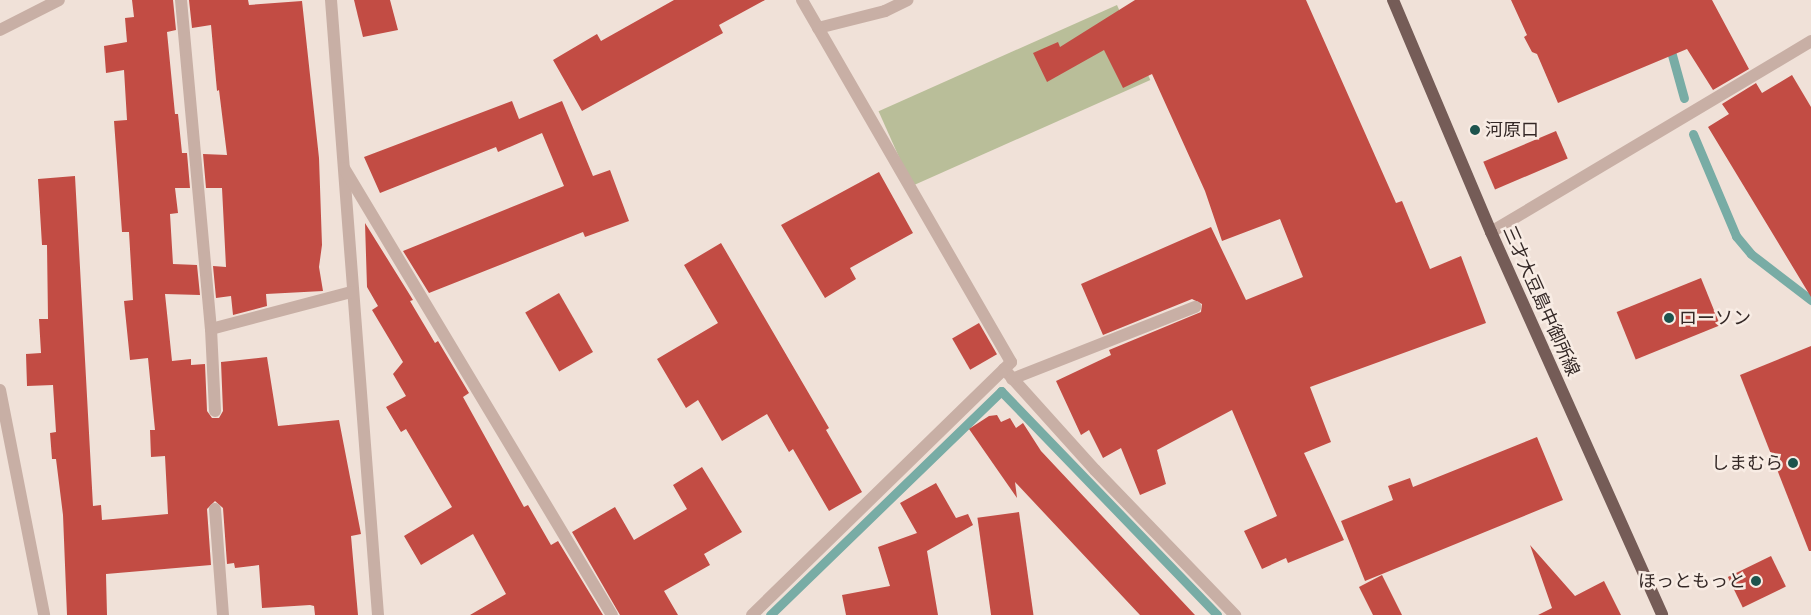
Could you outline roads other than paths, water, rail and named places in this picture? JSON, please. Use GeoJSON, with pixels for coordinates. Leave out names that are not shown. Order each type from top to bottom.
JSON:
{"type":"FeatureCollection","features":[{"type":"Feature","properties":{"kind":"main road","name":"三才大豆島中御所線"},"geometry":{"type":"LineString","coordinates":[[1394,0],[1491,232],[1662,615]]}},
{"type":"Feature","properties":{"kind":"street"},"geometry":{"type":"LineString","coordinates":[[0,30],[59,0]]}},
{"type":"Feature","properties":{"kind":"street"},"geometry":{"type":"LineString","coordinates":[[181,0],[211,329],[215,412]]}},
{"type":"Feature","properties":{"kind":"street"},"geometry":{"type":"LineString","coordinates":[[331,0],[351,292],[378,615]]}},
{"type":"Feature","properties":{"kind":"street"},"geometry":{"type":"LineString","coordinates":[[802,0],[1011,362],[1008,374]]}},
{"type":"Feature","properties":{"kind":"street"},"geometry":{"type":"LineString","coordinates":[[818,28],[885,11],[908,0]]}},
{"type":"Feature","properties":{"kind":"street"},"geometry":{"type":"LineString","coordinates":[[1491,232],[1811,40]]}},
{"type":"Feature","properties":{"kind":"street"},"geometry":{"type":"LineString","coordinates":[[342,166],[612,615]]}},
{"type":"Feature","properties":{"kind":"street"},"geometry":{"type":"LineString","coordinates":[[211,329],[351,292]]}},
{"type":"Feature","properties":{"kind":"street"},"geometry":{"type":"LineString","coordinates":[[752,615],[1008,374],[1195,307]]}},
{"type":"Feature","properties":{"kind":"street"},"geometry":{"type":"LineString","coordinates":[[1008,374],[1095,470],[1234,615]]}},
{"type":"Feature","properties":{"kind":"street"},"geometry":{"type":"LineString","coordinates":[[0,390],[44,615]]}},
{"type":"Feature","properties":{"kind":"street"},"geometry":{"type":"LineString","coordinates":[[215,509],[222,615]]}},
{"type":"Feature","properties":{"kind":"waterway"},"geometry":{"type":"LineString","coordinates":[[1669,44],[1684,98]]}},
{"type":"Feature","properties":{"kind":"waterway"},"geometry":{"type":"LineString","coordinates":[[1693,134],[1736,236],[1751,254],[1811,300]]}},
{"type":"Feature","properties":{"kind":"waterway"},"geometry":{"type":"LineString","coordinates":[[770,615],[1001,391],[1217,615]]}},
{"type":"Feature","properties":{"kind":"place","name":"河原口"},"geometry":{"type":"Point","coordinates":[1475,130]}},
{"type":"Feature","properties":{"kind":"place","name":"ローソン"},"geometry":{"type":"Point","coordinates":[1669,318]}},
{"type":"Feature","properties":{"kind":"place","name":"しまむら"},"geometry":{"type":"Point","coordinates":[1793,463]}},
{"type":"Feature","properties":{"kind":"place","name":"ほっともっと"},"geometry":{"type":"Point","coordinates":[1756,581]}}]}
